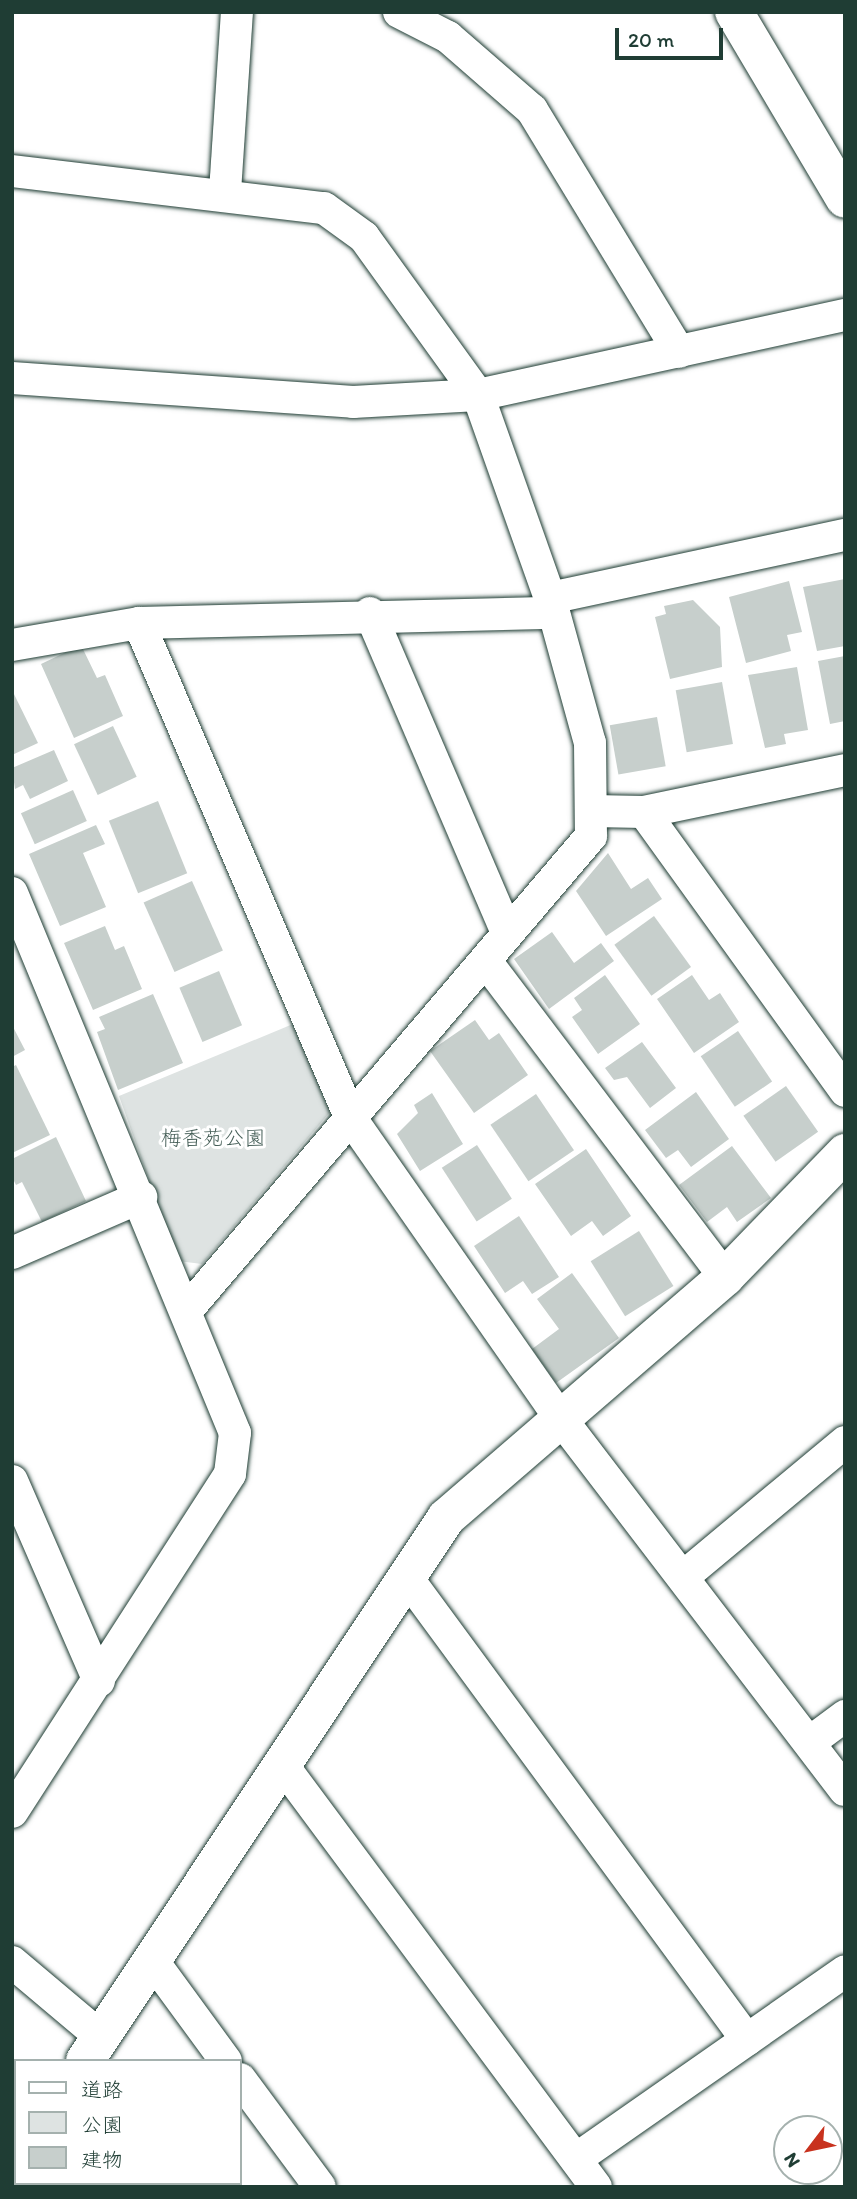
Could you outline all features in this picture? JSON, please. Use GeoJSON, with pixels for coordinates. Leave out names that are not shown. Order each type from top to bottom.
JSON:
{"type":"FeatureCollection","features":[{"type":"Feature","properties":{"kind":"street"},"geometry":{"type":"LineString","coordinates":[[225,192],[237,12]]}},
{"type":"Feature","properties":{"kind":"street"},"geometry":{"type":"LineString","coordinates":[[399,12],[448,37],[532,110],[679,352]]}},
{"type":"Feature","properties":{"kind":"street"},"geometry":{"type":"LineString","coordinates":[[734,12],[845,199]]}},
{"type":"Feature","properties":{"kind":"street"},"geometry":{"type":"LineString","coordinates":[[12,171],[225,192],[324,208],[343,218],[364,237],[478,395],[552,605],[590,743],[591,836],[507,932],[488,964],[350,1118],[187,1310]]}},
{"type":"Feature","properties":{"kind":"street"},"geometry":{"type":"LineString","coordinates":[[12,378],[353,402],[478,395],[845,315]]}},
{"type":"Feature","properties":{"kind":"street"},"geometry":{"type":"LineString","coordinates":[[12,645],[139,623],[552,605],[845,535]]}},
{"type":"Feature","properties":{"kind":"street"},"geometry":{"type":"LineString","coordinates":[[370,614],[507,932]]}},
{"type":"Feature","properties":{"kind":"street"},"geometry":{"type":"LineString","coordinates":[[139,623],[350,1118],[558,1415],[845,1790]]}},
{"type":"Feature","properties":{"kind":"street"},"geometry":{"type":"LineString","coordinates":[[592,811],[644,812],[845,770]]}},
{"type":"Feature","properties":{"kind":"street"},"geometry":{"type":"LineString","coordinates":[[644,812],[845,1091]]}},
{"type":"Feature","properties":{"kind":"street"},"geometry":{"type":"LineString","coordinates":[[12,893],[141,1197],[236,1433],[230,1474],[99,1681],[12,1811]]}},
{"type":"Feature","properties":{"kind":"street"},"geometry":{"type":"LineString","coordinates":[[488,964],[725,1277]]}},
{"type":"Feature","properties":{"kind":"street"},"geometry":{"type":"LineString","coordinates":[[12,1962],[93,2049],[155,1964],[463,1497],[725,1277],[845,1153]]}},
{"type":"Feature","properties":{"kind":"street"},"geometry":{"type":"LineString","coordinates":[[12,1253],[141,1197]]}},
{"type":"Feature","properties":{"kind":"street"},"geometry":{"type":"LineString","coordinates":[[683,1577],[845,1442]]}},
{"type":"Feature","properties":{"kind":"street"},"geometry":{"type":"LineString","coordinates":[[12,1481],[99,1681]]}},
{"type":"Feature","properties":{"kind":"street"},"geometry":{"type":"LineString","coordinates":[[408,1579],[747,2040]]}},
{"type":"Feature","properties":{"kind":"street"},"geometry":{"type":"LineString","coordinates":[[810,1742],[845,1716]]}},
{"type":"Feature","properties":{"kind":"street"},"geometry":{"type":"LineString","coordinates":[[284,1767],[596,2187]]}},
{"type":"Feature","properties":{"kind":"street"},"geometry":{"type":"LineString","coordinates":[[155,1964],[225,2059]]}},
{"type":"Feature","properties":{"kind":"street"},"geometry":{"type":"LineString","coordinates":[[576,2159],[845,1971]]}},
{"type":"Feature","properties":{"kind":"street"},"geometry":{"type":"LineString","coordinates":[[242,2082],[320,2187]]}},
{"type":"Feature","properties":{"kind":"green space","name":"梅香苑公園"},"geometry":{"type":"Polygon","coordinates":[[[293,1024],[335,1106],[202,1264],[178,1261],[119,1096],[293,1024]]]}},
{"type":"Feature","properties":{"kind":"building"},"geometry":{"type":"Polygon","coordinates":[[[845,579],[845,646],[817,651],[803,587],[845,579]]]}},
{"type":"Feature","properties":{"kind":"building"},"geometry":{"type":"Polygon","coordinates":[[[789,581],[802,632],[787,635],[791,651],[746,663],[729,597],[789,581]]]}},
{"type":"Feature","properties":{"kind":"building"},"geometry":{"type":"Polygon","coordinates":[[[693,600],[720,627],[722,667],[670,679],[655,617],[666,614],[664,606],[693,600]]]}},
{"type":"Feature","properties":{"kind":"building"},"geometry":{"type":"Polygon","coordinates":[[[81,645],[97,678],[105,675],[123,716],[74,738],[41,664],[81,645]]]}},
{"type":"Feature","properties":{"kind":"building"},"geometry":{"type":"Polygon","coordinates":[[[845,656],[845,721],[830,724],[818,661],[845,656]]]}},
{"type":"Feature","properties":{"kind":"building"},"geometry":{"type":"Polygon","coordinates":[[[797,667],[808,730],[784,734],[786,744],[765,748],[748,675],[797,667]]]}},
{"type":"Feature","properties":{"kind":"building"},"geometry":{"type":"Polygon","coordinates":[[[722,682],[733,744],[687,752],[676,690],[722,682]]]}},
{"type":"Feature","properties":{"kind":"building"},"geometry":{"type":"Polygon","coordinates":[[[12,690],[38,743],[12,755],[12,690]]]}},
{"type":"Feature","properties":{"kind":"building"},"geometry":{"type":"Polygon","coordinates":[[[657,717],[666,766],[618,775],[610,725],[657,717]]]}},
{"type":"Feature","properties":{"kind":"building"},"geometry":{"type":"Polygon","coordinates":[[[113,726],[137,777],[98,795],[74,744],[113,726]]]}},
{"type":"Feature","properties":{"kind":"building"},"geometry":{"type":"Polygon","coordinates":[[[54,750],[68,781],[30,799],[23,785],[15,789],[12,768],[54,750]]]}},
{"type":"Feature","properties":{"kind":"building"},"geometry":{"type":"Polygon","coordinates":[[[73,790],[87,821],[35,844],[21,813],[73,790]]]}},
{"type":"Feature","properties":{"kind":"building"},"geometry":{"type":"Polygon","coordinates":[[[158,801],[187,873],[138,893],[109,821],[158,801]]]}},
{"type":"Feature","properties":{"kind":"building"},"geometry":{"type":"Polygon","coordinates":[[[96,825],[105,844],[83,853],[106,907],[60,926],[29,854],[96,825]]]}},
{"type":"Feature","properties":{"kind":"building"},"geometry":{"type":"Polygon","coordinates":[[[608,853],[631,889],[648,878],[662,899],[606,936],[576,891],[608,853]]]}},
{"type":"Feature","properties":{"kind":"building"},"geometry":{"type":"Polygon","coordinates":[[[192,881],[223,950],[174,972],[144,903],[192,881]]]}},
{"type":"Feature","properties":{"kind":"building"},"geometry":{"type":"Polygon","coordinates":[[[654,916],[691,967],[651,996],[614,945],[654,916]]]}},
{"type":"Feature","properties":{"kind":"building"},"geometry":{"type":"Polygon","coordinates":[[[105,926],[115,950],[124,946],[142,989],[93,1010],[64,943],[105,926]]]}},
{"type":"Feature","properties":{"kind":"building"},"geometry":{"type":"Polygon","coordinates":[[[552,932],[574,963],[601,943],[614,961],[549,1009],[514,959],[552,932]]]}},
{"type":"Feature","properties":{"kind":"building"},"geometry":{"type":"Polygon","coordinates":[[[219,971],[242,1025],[202,1042],[179,988],[219,971]]]}},
{"type":"Feature","properties":{"kind":"building"},"geometry":{"type":"Polygon","coordinates":[[[605,975],[640,1024],[598,1054],[572,1017],[582,1010],[574,998],[605,975]]]}},
{"type":"Feature","properties":{"kind":"building"},"geometry":{"type":"Polygon","coordinates":[[[692,975],[709,1000],[720,993],[739,1022],[694,1053],[657,999],[692,975]]]}},
{"type":"Feature","properties":{"kind":"building"},"geometry":{"type":"Polygon","coordinates":[[[153,994],[183,1063],[118,1090],[97,1032],[105,1029],[99,1017],[153,994]]]}},
{"type":"Feature","properties":{"kind":"building"},"geometry":{"type":"Polygon","coordinates":[[[475,1020],[489,1040],[499,1033],[528,1075],[474,1113],[430,1051],[475,1020]]]}},
{"type":"Feature","properties":{"kind":"building"},"geometry":{"type":"Polygon","coordinates":[[[12,1025],[25,1050],[12,1057],[12,1025]]]}},
{"type":"Feature","properties":{"kind":"building"},"geometry":{"type":"Polygon","coordinates":[[[738,1031],[772,1082],[735,1107],[701,1056],[738,1031]]]}},
{"type":"Feature","properties":{"kind":"building"},"geometry":{"type":"Polygon","coordinates":[[[642,1042],[676,1088],[650,1108],[627,1077],[614,1080],[605,1068],[642,1042]]]}},
{"type":"Feature","properties":{"kind":"building"},"geometry":{"type":"Polygon","coordinates":[[[16,1065],[50,1135],[12,1153],[12,1067],[16,1065]]]}},
{"type":"Feature","properties":{"kind":"building"},"geometry":{"type":"Polygon","coordinates":[[[786,1086],[818,1132],[776,1162],[743,1116],[786,1086]]]}},
{"type":"Feature","properties":{"kind":"building"},"geometry":{"type":"Polygon","coordinates":[[[696,1092],[729,1139],[691,1167],[678,1150],[666,1158],[645,1130],[696,1092]]]}},
{"type":"Feature","properties":{"kind":"building"},"geometry":{"type":"Polygon","coordinates":[[[432,1093],[463,1144],[420,1171],[397,1134],[418,1113],[414,1105],[432,1093]]]}},
{"type":"Feature","properties":{"kind":"building"},"geometry":{"type":"Polygon","coordinates":[[[536,1094],[574,1150],[528,1181],[490,1125],[536,1094]]]}},
{"type":"Feature","properties":{"kind":"building"},"geometry":{"type":"Polygon","coordinates":[[[56,1137],[86,1201],[42,1222],[22,1182],[16,1185],[12,1177],[12,1159],[56,1137]]]}},
{"type":"Feature","properties":{"kind":"building"},"geometry":{"type":"Polygon","coordinates":[[[477,1145],[512,1199],[477,1222],[442,1168],[477,1145]]]}},
{"type":"Feature","properties":{"kind":"building"},"geometry":{"type":"Polygon","coordinates":[[[732,1146],[771,1198],[737,1222],[727,1207],[707,1222],[679,1185],[732,1146]]]}},
{"type":"Feature","properties":{"kind":"building"},"geometry":{"type":"Polygon","coordinates":[[[586,1149],[631,1216],[603,1236],[592,1221],[571,1236],[535,1184],[586,1149]]]}},
{"type":"Feature","properties":{"kind":"building"},"geometry":{"type":"Polygon","coordinates":[[[519,1216],[559,1277],[532,1294],[523,1281],[505,1293],[474,1246],[519,1216]]]}},
{"type":"Feature","properties":{"kind":"building"},"geometry":{"type":"Polygon","coordinates":[[[639,1231],[673,1286],[625,1316],[591,1261],[639,1231]]]}},
{"type":"Feature","properties":{"kind":"building"},"geometry":{"type":"Polygon","coordinates":[[[572,1273],[619,1338],[556,1383],[532,1349],[559,1329],[537,1299],[572,1273]]]}}]}
